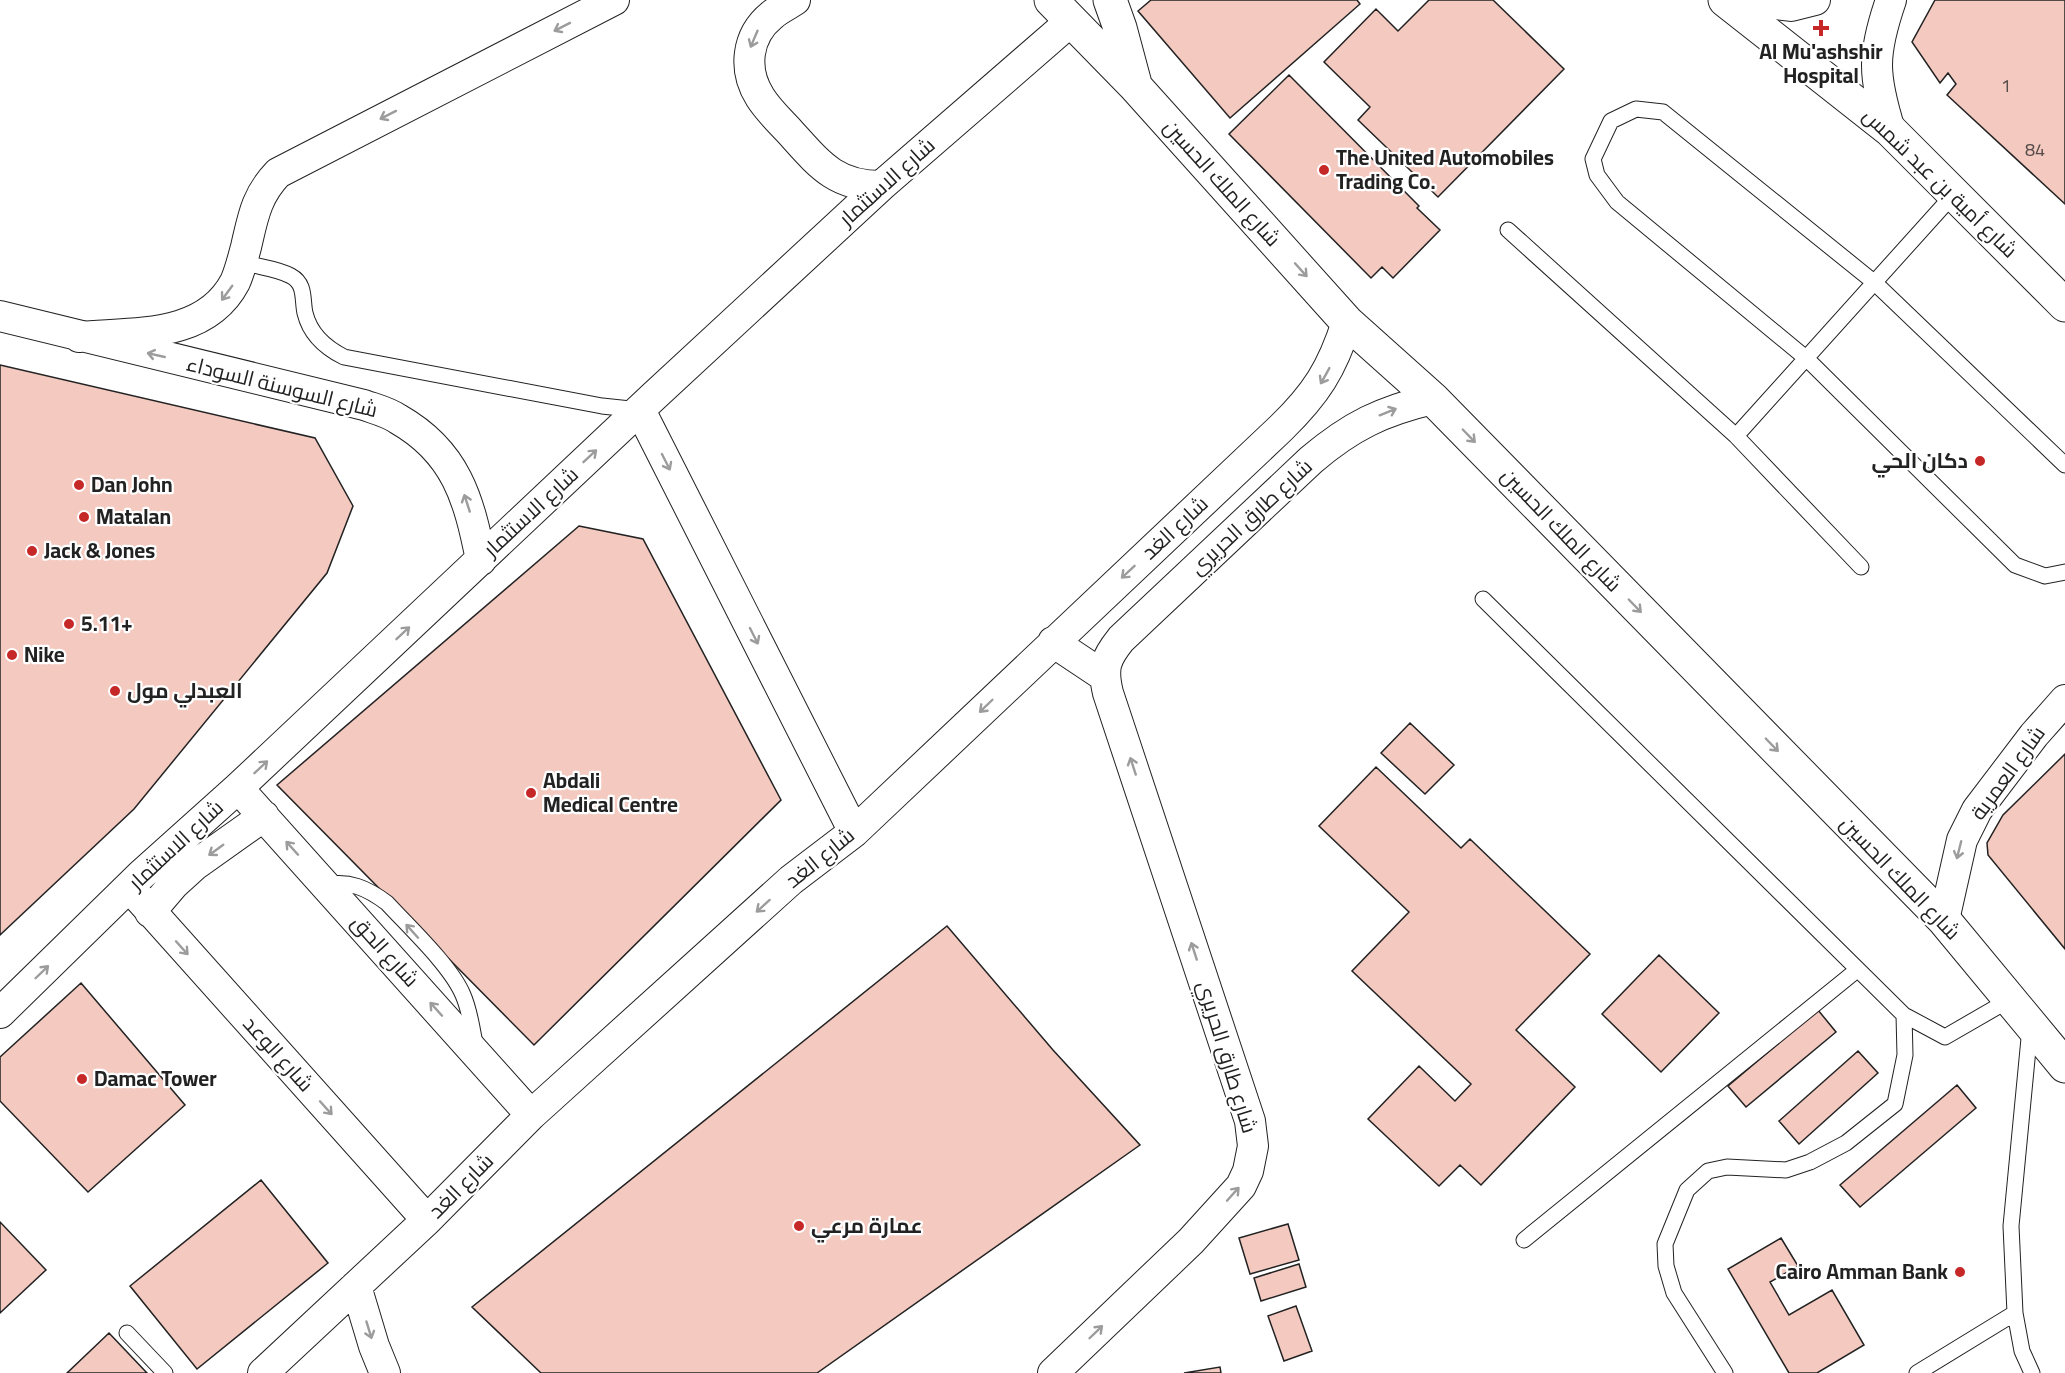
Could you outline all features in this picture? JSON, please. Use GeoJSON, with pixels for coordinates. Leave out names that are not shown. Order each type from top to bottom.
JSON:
{"type":"FeatureCollection","features":[{"type":"Feature","properties":{"kind":"main road"},"geometry":{"type":"LineString","coordinates":[[1110,0],[1135,86]]}},
{"type":"Feature","properties":{"kind":"main road","name":"شارع أمية بن عبد شمس"},"geometry":{"type":"LineString","coordinates":[[1725,0],[1890,130],[2065,305]]}},
{"type":"Feature","properties":{"kind":"main road","name":"شارع الملك الحسين"},"geometry":{"type":"LineString","coordinates":[[1061,11],[1135,86],[1347,322],[1433,399],[1944,920],[2065,1066]]}},
{"type":"Feature","properties":{"kind":"street"},"geometry":{"type":"LineString","coordinates":[[79,337],[164,330],[186,325],[206,315],[223,300],[235,281],[258,198],[278,172],[614,0]]}},
{"type":"Feature","properties":{"kind":"street"},"geometry":{"type":"LineString","coordinates":[[795,0],[772,15],[759,29],[751,46],[748,65],[752,83],[761,100],[818,163],[831,174],[847,182],[864,186],[881,186]]}},
{"type":"Feature","properties":{"kind":"street"},"geometry":{"type":"LineString","coordinates":[[1746,0],[1791,6],[1815,0]]}},
{"type":"Feature","properties":{"kind":"street"},"geometry":{"type":"LineString","coordinates":[[1890,130],[1878,90],[1876,65],[1877,44],[1891,0]]}},
{"type":"Feature","properties":{"kind":"street","name":"شارع الاستثمار"},"geometry":{"type":"LineString","coordinates":[[0,1013],[130,888],[881,186],[1061,11]]}},
{"type":"Feature","properties":{"kind":"street","name":"شارع السوسنة السوداء"},"geometry":{"type":"LineString","coordinates":[[0,316],[364,405],[397,418],[426,438],[450,465],[465,495],[474,523],[481,560]]}},
{"type":"Feature","properties":{"kind":"street","name":"شارع الغد"},"geometry":{"type":"LineString","coordinates":[[263,1373],[427,1220],[531,1115],[791,880],[854,832],[1304,406],[1323,381],[1337,352],[1347,322]]}},
{"type":"Feature","properties":{"kind":"street","name":"شارع طارق الحريري"},"geometry":{"type":"LineString","coordinates":[[1053,1373],[1191,1241],[1240,1186],[1248,1171],[1253,1146],[1250,1120],[1104,676],[1109,655],[1121,639],[1311,460],[1338,438],[1368,420],[1399,407],[1433,399]]}},
{"type":"Feature","properties":{"kind":"street"},"geometry":{"type":"LineString","coordinates":[[640,410],[854,832]]}},
{"type":"Feature","properties":{"kind":"street"},"geometry":{"type":"LineString","coordinates":[[1053,642],[1104,676]]}},
{"type":"Feature","properties":{"kind":"street","name":"شارع العمرية"},"geometry":{"type":"LineString","coordinates":[[1944,920],[1962,840],[1977,810],[2034,735],[2065,700]]}},
{"type":"Feature","properties":{"kind":"street","name":"شارع الحق"},"geometry":{"type":"LineString","coordinates":[[238,788],[531,1115]]}},
{"type":"Feature","properties":{"kind":"street"},"geometry":{"type":"LineString","coordinates":[[150,912],[173,885],[195,865],[264,816]]}},
{"type":"Feature","properties":{"kind":"street","name":"شارع الوعد"},"geometry":{"type":"LineString","coordinates":[[130,888],[427,1220]]}},
{"type":"Feature","properties":{"kind":"street"},"geometry":{"type":"LineString","coordinates":[[356,1286],[374,1346],[385,1373]]}},
{"type":"Feature","properties":{"kind":"lane"},"geometry":{"type":"LineString","coordinates":[[2065,465],[1875,283],[1663,112],[1636,109],[1611,121],[1593,159],[1597,175],[1617,202],[1807,359],[2015,565],[2045,576],[2065,572]]}},
{"type":"Feature","properties":{"kind":"lane"},"geometry":{"type":"LineString","coordinates":[[1737,436],[1954,194]]}},
{"type":"Feature","properties":{"kind":"lane"},"geometry":{"type":"LineString","coordinates":[[1508,230],[1737,436],[1861,567]]}},
{"type":"Feature","properties":{"kind":"lane"},"geometry":{"type":"LineString","coordinates":[[242,262],[292,276],[298,281],[302,288],[305,314],[311,328],[331,351],[344,357],[602,406],[640,410]]}},
{"type":"Feature","properties":{"kind":"lane"},"geometry":{"type":"LineString","coordinates":[[1483,599],[1904,1015],[1945,1037],[2009,1000]]}},
{"type":"Feature","properties":{"kind":"lane"},"geometry":{"type":"LineString","coordinates":[[1524,1239],[1857,970]]}},
{"type":"Feature","properties":{"kind":"lane"},"geometry":{"type":"LineString","coordinates":[[1725,1373],[1674,1293],[1666,1266],[1665,1244],[1687,1190],[1708,1171],[1728,1167],[1786,1170],[1810,1162],[1846,1143],[1895,1104],[1905,1055],[1904,1015]]}},
{"type":"Feature","properties":{"kind":"lane"},"geometry":{"type":"LineString","coordinates":[[2030,1025],[2011,1226],[2014,1313],[2022,1352],[2031,1373]]}},
{"type":"Feature","properties":{"kind":"lane"},"geometry":{"type":"LineString","coordinates":[[1917,1373],[2014,1313]]}},
{"type":"Feature","properties":{"kind":"lane"},"geometry":{"type":"LineString","coordinates":[[127,1333],[165,1373]]}},
{"type":"Feature","properties":{"kind":"building"},"geometry":{"type":"Polygon","coordinates":[[[1151,0],[1357,0],[1360,4],[1230,118],[1138,11],[1151,0]]]}},
{"type":"Feature","properties":{"kind":"building"},"geometry":{"type":"Polygon","coordinates":[[[1429,0],[1493,0],[1564,69],[1438,197],[1358,120],[1370,107],[1324,62],[1376,9],[1398,31],[1429,0]]]}},
{"type":"Feature","properties":{"kind":"building"},"geometry":{"type":"Polygon","coordinates":[[[1935,0],[2065,0],[2065,204],[1947,95],[1956,84],[1948,73],[1940,83],[1912,42],[1935,0]]]}},
{"type":"Feature","properties":{"kind":"building","name":"The United Automobiles Trading Co."},"geometry":{"type":"Polygon","coordinates":[[[1289,75],[1440,230],[1393,278],[1382,267],[1371,278],[1229,134],[1289,75]]]}},
{"type":"Feature","properties":{"kind":"building","name":"العبدلي مول"},"geometry":{"type":"Polygon","coordinates":[[[0,365],[315,438],[353,506],[327,573],[134,809],[0,935],[0,365]]]}},
{"type":"Feature","properties":{"kind":"building","name":"Abdali Medical Centre"},"geometry":{"type":"Polygon","coordinates":[[[579,526],[643,539],[781,800],[534,1045],[277,785],[579,526]]]}},
{"type":"Feature","properties":{"kind":"building"},"geometry":{"type":"Polygon","coordinates":[[[1410,723],[1454,765],[1425,794],[1381,753],[1410,723]]]}},
{"type":"Feature","properties":{"kind":"building"},"geometry":{"type":"Polygon","coordinates":[[[2065,754],[2065,949],[1988,855],[1987,843],[2003,815],[2065,754]]]}},
{"type":"Feature","properties":{"kind":"building"},"geometry":{"type":"Polygon","coordinates":[[[1376,767],[1461,848],[1470,839],[1590,954],[1516,1030],[1575,1087],[1481,1185],[1460,1165],[1439,1186],[1368,1119],[1419,1066],[1455,1101],[1471,1084],[1352,971],[1409,912],[1319,826],[1376,767]]]}},
{"type":"Feature","properties":{"kind":"building","name":"عمارة مرعي"},"geometry":{"type":"Polygon","coordinates":[[[947,926],[1053,1050],[1140,1145],[817,1373],[541,1373],[472,1307],[947,926]]]}},
{"type":"Feature","properties":{"kind":"building"},"geometry":{"type":"Polygon","coordinates":[[[1659,955],[1719,1013],[1661,1072],[1602,1014],[1659,955]]]}},
{"type":"Feature","properties":{"kind":"building","name":"Damac Tower"},"geometry":{"type":"Polygon","coordinates":[[[81,983],[185,1105],[88,1192],[0,1101],[0,1057],[81,983]]]}},
{"type":"Feature","properties":{"kind":"building"},"geometry":{"type":"Polygon","coordinates":[[[1818,1010],[1836,1032],[1746,1107],[1728,1086],[1818,1010]]]}},
{"type":"Feature","properties":{"kind":"building"},"geometry":{"type":"Polygon","coordinates":[[[1858,1051],[1878,1073],[1799,1144],[1779,1121],[1858,1051]]]}},
{"type":"Feature","properties":{"kind":"building"},"geometry":{"type":"Polygon","coordinates":[[[1957,1085],[1976,1108],[1860,1207],[1840,1185],[1957,1085]]]}},
{"type":"Feature","properties":{"kind":"building"},"geometry":{"type":"Polygon","coordinates":[[[261,1180],[328,1263],[197,1369],[130,1286],[261,1180]]]}},
{"type":"Feature","properties":{"kind":"building"},"geometry":{"type":"Polygon","coordinates":[[[0,1222],[46,1270],[0,1313],[0,1222]]]}},
{"type":"Feature","properties":{"kind":"building"},"geometry":{"type":"Polygon","coordinates":[[[1288,1224],[1299,1260],[1250,1274],[1239,1238],[1288,1224]]]}},
{"type":"Feature","properties":{"kind":"building"},"geometry":{"type":"Polygon","coordinates":[[[1781,1238],[1798,1266],[1770,1282],[1789,1315],[1832,1290],[1864,1345],[1817,1373],[1789,1373],[1728,1269],[1781,1238]]]}},
{"type":"Feature","properties":{"kind":"building"},"geometry":{"type":"Polygon","coordinates":[[[1299,1264],[1306,1287],[1261,1301],[1254,1278],[1299,1264]]]}},
{"type":"Feature","properties":{"kind":"building"},"geometry":{"type":"Polygon","coordinates":[[[1296,1306],[1312,1351],[1284,1361],[1268,1316],[1296,1306]]]}},
{"type":"Feature","properties":{"kind":"building"},"geometry":{"type":"Polygon","coordinates":[[[109,1333],[147,1373],[67,1373],[109,1333]]]}},
{"type":"Feature","properties":{"kind":"building"},"geometry":{"type":"Polygon","coordinates":[[[1220,1367],[1221,1373],[1184,1373],[1220,1367]]]}},
{"type":"Feature","properties":{"kind":"place","name":"Al Mu'ashshir Hospital"},"geometry":{"type":"Point","coordinates":[1821,28]}},
{"type":"Feature","properties":{"kind":"place","name":"The United Automobiles Trading Co."},"geometry":{"type":"Point","coordinates":[1324,170]}},
{"type":"Feature","properties":{"kind":"place","name":"دكان الحي"},"geometry":{"type":"Point","coordinates":[1980,461]}},
{"type":"Feature","properties":{"kind":"place","name":"Dan John"},"geometry":{"type":"Point","coordinates":[79,485]}},
{"type":"Feature","properties":{"kind":"place","name":"Matalan"},"geometry":{"type":"Point","coordinates":[84,517]}},
{"type":"Feature","properties":{"kind":"place","name":"Jack & Jones"},"geometry":{"type":"Point","coordinates":[32,551]}},
{"type":"Feature","properties":{"kind":"place","name":"5.11+"},"geometry":{"type":"Point","coordinates":[69,624]}},
{"type":"Feature","properties":{"kind":"place","name":"Nike"},"geometry":{"type":"Point","coordinates":[12,655]}},
{"type":"Feature","properties":{"kind":"place","name":"العبدلي مول"},"geometry":{"type":"Point","coordinates":[115,691]}},
{"type":"Feature","properties":{"kind":"place","name":"Abdali Medical Centre"},"geometry":{"type":"Point","coordinates":[531,793]}},
{"type":"Feature","properties":{"kind":"place","name":"Damac Tower"},"geometry":{"type":"Point","coordinates":[82,1079]}},
{"type":"Feature","properties":{"kind":"place","name":"عمارة مرعي"},"geometry":{"type":"Point","coordinates":[799,1226]}},
{"type":"Feature","properties":{"kind":"place","name":"Cairo Amman Bank"},"geometry":{"type":"Point","coordinates":[1960,1272]}}]}
